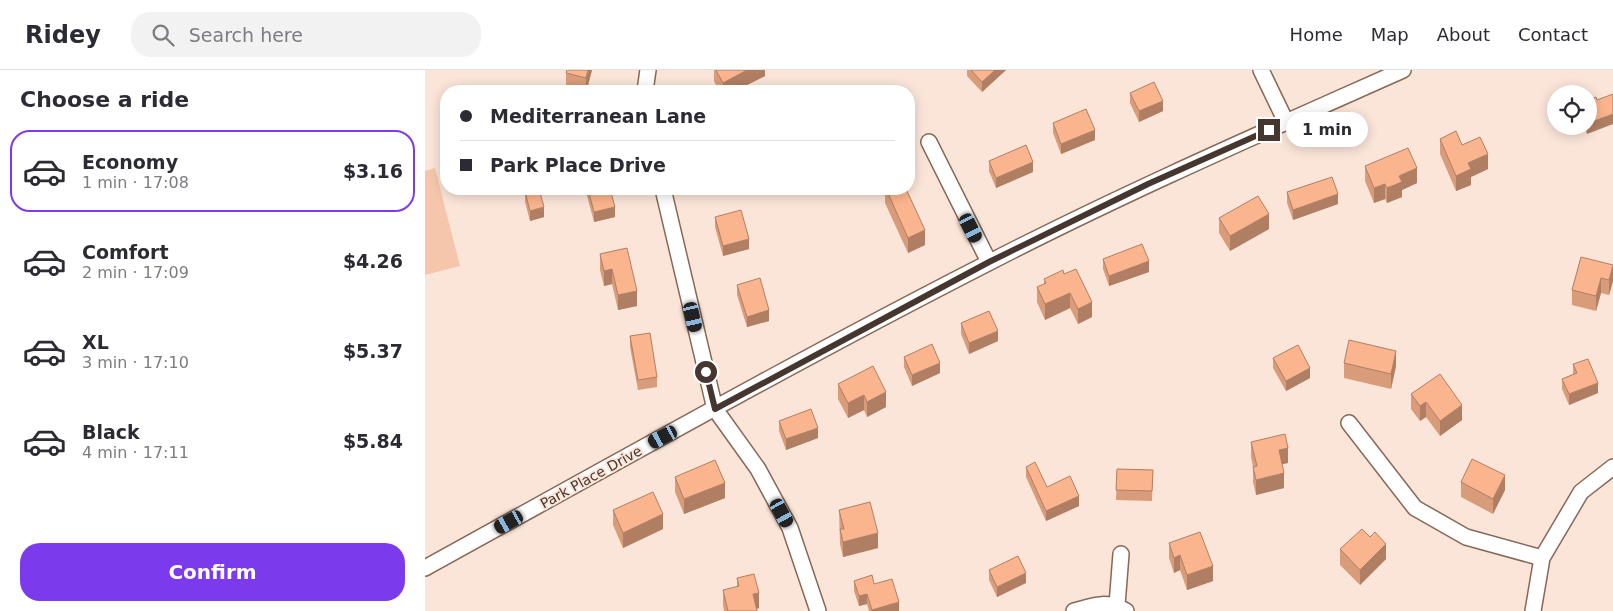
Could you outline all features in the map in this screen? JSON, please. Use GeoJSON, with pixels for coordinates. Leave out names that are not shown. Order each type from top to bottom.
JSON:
{"type":"FeatureCollection","features":[{"type":"Feature","properties":{"kind":"street"},"geometry":{"type":"LineString","coordinates":[[646,85],[648,70]]}},
{"type":"Feature","properties":{"kind":"street"},"geometry":{"type":"LineString","coordinates":[[1261,70],[1286,122]]}},
{"type":"Feature","properties":{"kind":"street","name":"Park Place Drive"},"geometry":{"type":"LineString","coordinates":[[425,568],[989,262],[1148,184],[1403,70]]}},
{"type":"Feature","properties":{"kind":"street"},"geometry":{"type":"LineString","coordinates":[[929,142],[989,262]]}},
{"type":"Feature","properties":{"kind":"street"},"geometry":{"type":"LineString","coordinates":[[664,195],[715,409],[758,469],[791,528],[819,611]]}},
{"type":"Feature","properties":{"kind":"street"},"geometry":{"type":"LineString","coordinates":[[1349,423],[1415,508],[1465,537],[1542,558]]}},
{"type":"Feature","properties":{"kind":"street"},"geometry":{"type":"LineString","coordinates":[[1533,611],[1542,558],[1581,492],[1613,467]]}},
{"type":"Feature","properties":{"kind":"street"},"geometry":{"type":"LineString","coordinates":[[1074,611],[1098,604],[1121,608],[1121,554]]}},
{"type":"Feature","properties":{"kind":"shaded area"},"geometry":{"type":"Polygon","coordinates":[[[435,168],[440,195],[442,195],[460,266],[425,275],[425,171],[435,168]]]}},
{"type":"Feature","properties":{"kind":"building"},"geometry":{"type":"Polygon","coordinates":[[[567,70],[588,70],[586,78],[566,73],[567,70]]]}},
{"type":"Feature","properties":{"kind":"building"},"geometry":{"type":"Polygon","coordinates":[[[716,70],[747,70],[723,83],[716,70]]]}},
{"type":"Feature","properties":{"kind":"building"},"geometry":{"type":"Polygon","coordinates":[[[971,70],[995,70],[982,82],[971,70]]]}},
{"type":"Feature","properties":{"kind":"building"},"geometry":{"type":"Polygon","coordinates":[[[1154,82],[1163,101],[1139,111],[1130,93],[1154,82]]]}},
{"type":"Feature","properties":{"kind":"building"},"geometry":{"type":"Polygon","coordinates":[[[1613,94],[1613,114],[1597,120],[1597,100],[1613,94]]]}},
{"type":"Feature","properties":{"kind":"building"},"geometry":{"type":"Polygon","coordinates":[[[1086,109],[1095,130],[1061,144],[1053,123],[1086,109]]]}},
{"type":"Feature","properties":{"kind":"building"},"geometry":{"type":"Polygon","coordinates":[[[1456,131],[1462,145],[1480,137],[1488,154],[1468,163],[1471,169],[1456,176],[1440,139],[1456,131]]]}},
{"type":"Feature","properties":{"kind":"building"},"geometry":{"type":"Polygon","coordinates":[[[1026,145],[1033,162],[996,178],[989,161],[1026,145]]]}},
{"type":"Feature","properties":{"kind":"building"},"geometry":{"type":"Polygon","coordinates":[[[1408,148],[1417,168],[1399,176],[1402,182],[1387,188],[1385,184],[1374,188],[1365,166],[1408,148]]]}},
{"type":"Feature","properties":{"kind":"building"},"geometry":{"type":"Polygon","coordinates":[[[1332,177],[1338,194],[1293,210],[1287,192],[1332,177]]]}},
{"type":"Feature","properties":{"kind":"building"},"geometry":{"type":"Polygon","coordinates":[[[526,195],[541,195],[544,207],[530,211],[526,195]]]}},
{"type":"Feature","properties":{"kind":"building"},"geometry":{"type":"Polygon","coordinates":[[[590,195],[612,195],[615,207],[594,212],[590,195]]]}},
{"type":"Feature","properties":{"kind":"building"},"geometry":{"type":"Polygon","coordinates":[[[889,195],[909,195],[925,230],[908,238],[889,195]]]}},
{"type":"Feature","properties":{"kind":"building"},"geometry":{"type":"Polygon","coordinates":[[[1258,196],[1269,214],[1230,236],[1219,218],[1258,196]]]}},
{"type":"Feature","properties":{"kind":"building"},"geometry":{"type":"Polygon","coordinates":[[[741,210],[749,239],[723,246],[715,217],[741,210]]]}},
{"type":"Feature","properties":{"kind":"building"},"geometry":{"type":"Polygon","coordinates":[[[1142,244],[1149,261],[1109,276],[1103,259],[1142,244]]]}},
{"type":"Feature","properties":{"kind":"building"},"geometry":{"type":"Polygon","coordinates":[[[627,248],[637,291],[618,295],[612,269],[604,271],[600,254],[627,248]]]}},
{"type":"Feature","properties":{"kind":"building"},"geometry":{"type":"Polygon","coordinates":[[[1581,257],[1613,265],[1609,280],[1601,278],[1596,296],[1572,290],[1581,257]]]}},
{"type":"Feature","properties":{"kind":"building"},"geometry":{"type":"Polygon","coordinates":[[[1076,269],[1092,302],[1078,309],[1070,293],[1045,304],[1037,287],[1046,283],[1044,279],[1063,270],[1064,274],[1076,269]]]}},
{"type":"Feature","properties":{"kind":"building"},"geometry":{"type":"Polygon","coordinates":[[[760,278],[769,310],[747,317],[737,285],[760,278]]]}},
{"type":"Feature","properties":{"kind":"building"},"geometry":{"type":"Polygon","coordinates":[[[989,311],[998,331],[969,343],[961,323],[989,311]]]}},
{"type":"Feature","properties":{"kind":"building"},"geometry":{"type":"Polygon","coordinates":[[[650,333],[657,377],[638,380],[630,336],[650,333]]]}},
{"type":"Feature","properties":{"kind":"building"},"geometry":{"type":"Polygon","coordinates":[[[1349,340],[1396,351],[1391,374],[1344,363],[1349,340]]]}},
{"type":"Feature","properties":{"kind":"building"},"geometry":{"type":"Polygon","coordinates":[[[932,344],[940,363],[912,375],[904,357],[932,344]]]}},
{"type":"Feature","properties":{"kind":"building"},"geometry":{"type":"Polygon","coordinates":[[[1298,345],[1310,368],[1286,381],[1273,358],[1298,345]]]}},
{"type":"Feature","properties":{"kind":"building"},"geometry":{"type":"Polygon","coordinates":[[[1588,359],[1598,383],[1569,394],[1562,379],[1577,373],[1573,364],[1588,359]]]}},
{"type":"Feature","properties":{"kind":"building"},"geometry":{"type":"Polygon","coordinates":[[[873,366],[886,392],[867,402],[864,395],[848,403],[838,384],[873,366]]]}},
{"type":"Feature","properties":{"kind":"building"},"geometry":{"type":"Polygon","coordinates":[[[1440,374],[1462,405],[1440,421],[1426,402],[1420,406],[1411,394],[1440,374]]]}},
{"type":"Feature","properties":{"kind":"building"},"geometry":{"type":"Polygon","coordinates":[[[811,409],[818,428],[786,439],[779,421],[811,409]]]}},
{"type":"Feature","properties":{"kind":"building"},"geometry":{"type":"Polygon","coordinates":[[[1285,434],[1288,448],[1279,450],[1284,473],[1256,480],[1253,467],[1257,466],[1251,442],[1285,434]]]}},
{"type":"Feature","properties":{"kind":"building"},"geometry":{"type":"Polygon","coordinates":[[[1472,459],[1505,475],[1493,499],[1461,482],[1472,459]]]}},
{"type":"Feature","properties":{"kind":"building"},"geometry":{"type":"Polygon","coordinates":[[[715,460],[725,483],[684,499],[675,477],[715,460]]]}},
{"type":"Feature","properties":{"kind":"building"},"geometry":{"type":"Polygon","coordinates":[[[1035,462],[1047,487],[1070,476],[1079,496],[1046,511],[1026,467],[1035,462]]]}},
{"type":"Feature","properties":{"kind":"building"},"geometry":{"type":"Polygon","coordinates":[[[1117,469],[1153,470],[1152,491],[1116,490],[1117,469]]]}},
{"type":"Feature","properties":{"kind":"building"},"geometry":{"type":"Polygon","coordinates":[[[653,492],[663,514],[623,533],[613,510],[653,492]]]}},
{"type":"Feature","properties":{"kind":"building"},"geometry":{"type":"Polygon","coordinates":[[[870,502],[878,533],[843,542],[840,529],[844,529],[839,510],[870,502]]]}},
{"type":"Feature","properties":{"kind":"building"},"geometry":{"type":"Polygon","coordinates":[[[1362,529],[1370,537],[1375,532],[1386,544],[1360,570],[1340,549],[1362,529]]]}},
{"type":"Feature","properties":{"kind":"building"},"geometry":{"type":"Polygon","coordinates":[[[1200,532],[1213,566],[1187,575],[1180,555],[1174,558],[1169,543],[1200,532]]]}},
{"type":"Feature","properties":{"kind":"building"},"geometry":{"type":"Polygon","coordinates":[[[1018,556],[1026,573],[997,587],[989,570],[1018,556]]]}},
{"type":"Feature","properties":{"kind":"building"},"geometry":{"type":"Polygon","coordinates":[[[754,574],[759,593],[753,594],[757,611],[728,611],[723,590],[739,586],[737,578],[754,574]]]}},
{"type":"Feature","properties":{"kind":"building"},"geometry":{"type":"Polygon","coordinates":[[[872,575],[874,584],[892,579],[899,602],[872,610],[867,594],[859,596],[854,581],[872,575]]]}},
{"type":"Feature","properties":{"kind":"route"},"geometry":{"type":"LineString","coordinates":[[706,372],[715,409],[989,262],[1148,184],[1269,130]]}}]}
